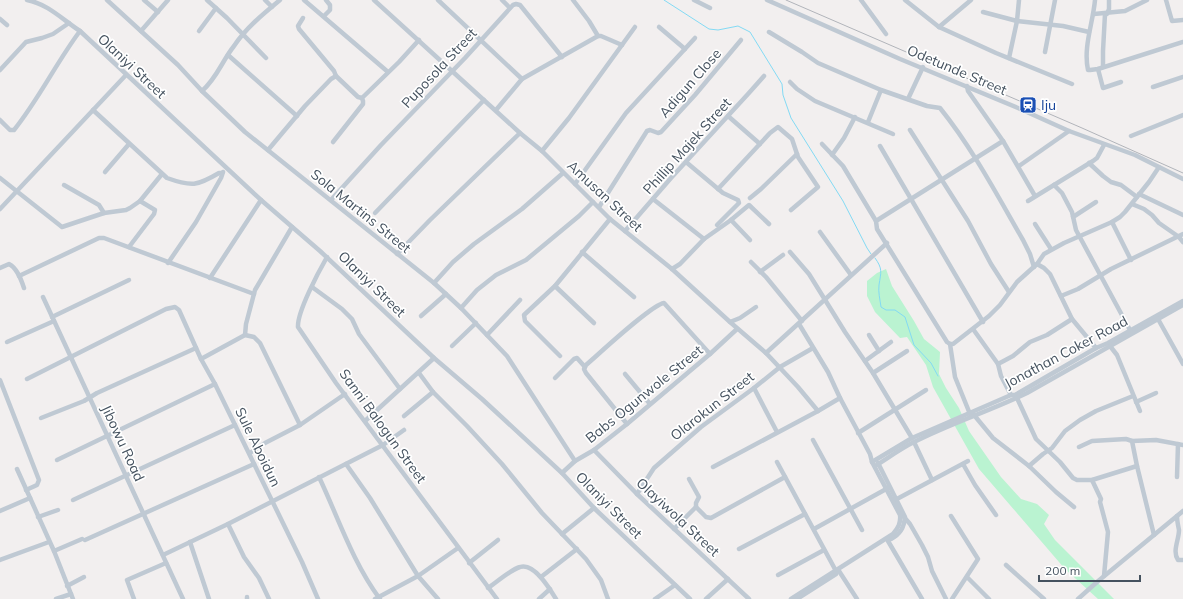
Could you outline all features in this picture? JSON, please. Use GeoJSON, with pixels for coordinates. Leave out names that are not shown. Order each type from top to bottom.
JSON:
{"type":"FeatureCollection","features":[{"type":"Feature","properties":{"kind":"street","name":"Olaniyi Street"},"geometry":{"type":"LineString","coordinates":[[27,0],[34,1],[47,7],[80,32],[261,200],[292,228],[327,256],[434,358],[482,399],[562,473],[594,508],[690,599]]}},
{"type":"Feature","properties":{"kind":"street","name":"Sola Martins Street"},"geometry":{"type":"LineString","coordinates":[[107,0],[178,65],[202,91],[245,132],[434,283],[461,308],[507,356],[576,461]]}},
{"type":"Feature","properties":{"kind":"street"},"geometry":{"type":"LineString","coordinates":[[144,0],[158,12]]}},
{"type":"Feature","properties":{"kind":"street"},"geometry":{"type":"LineString","coordinates":[[141,31],[168,0]]}},
{"type":"Feature","properties":{"kind":"street"},"geometry":{"type":"LineString","coordinates":[[207,0],[266,58]]}},
{"type":"Feature","properties":{"kind":"street"},"geometry":{"type":"LineString","coordinates":[[265,0],[272,7]]}},
{"type":"Feature","properties":{"kind":"street"},"geometry":{"type":"LineString","coordinates":[[202,91],[217,74],[242,34],[280,0]]}},
{"type":"Feature","properties":{"kind":"street"},"geometry":{"type":"LineString","coordinates":[[304,0],[388,72]]}},
{"type":"Feature","properties":{"kind":"street"},"geometry":{"type":"LineString","coordinates":[[324,16],[330,10],[330,5],[326,0]]}},
{"type":"Feature","properties":{"kind":"street","name":"Amusan Street"},"geometry":{"type":"LineString","coordinates":[[374,0],[520,133],[542,151],[610,219],[672,269],[766,353],[818,411]]}},
{"type":"Feature","properties":{"kind":"street"},"geometry":{"type":"LineString","coordinates":[[438,0],[522,79]]}},
{"type":"Feature","properties":{"kind":"street"},"geometry":{"type":"LineString","coordinates":[[502,0],[509,7],[516,4],[520,6],[562,57]]}},
{"type":"Feature","properties":{"kind":"street"},"geometry":{"type":"LineString","coordinates":[[573,0],[598,36]]}},
{"type":"Feature","properties":{"kind":"street"},"geometry":{"type":"LineString","coordinates":[[694,0],[710,8]]}},
{"type":"Feature","properties":{"kind":"street","name":"Odetunde Street"},"geometry":{"type":"LineString","coordinates":[[767,0],[1069,131],[1135,155],[1183,179]]}},
{"type":"Feature","properties":{"kind":"street"},"geometry":{"type":"LineString","coordinates":[[861,0],[886,34]]}},
{"type":"Feature","properties":{"kind":"street"},"geometry":{"type":"LineString","coordinates":[[905,0],[939,28],[1072,84]]}},
{"type":"Feature","properties":{"kind":"street"},"geometry":{"type":"LineString","coordinates":[[939,28],[971,0]]}},
{"type":"Feature","properties":{"kind":"street"},"geometry":{"type":"LineString","coordinates":[[1009,58],[1017,21],[1019,0]]}},
{"type":"Feature","properties":{"kind":"street"},"geometry":{"type":"LineString","coordinates":[[1045,52],[1055,0]]}},
{"type":"Feature","properties":{"kind":"street"},"geometry":{"type":"LineString","coordinates":[[1095,0],[1094,14],[1089,32],[1087,68],[1090,70],[1183,43]]}},
{"type":"Feature","properties":{"kind":"street"},"geometry":{"type":"LineString","coordinates":[[1104,67],[1102,51],[1106,14],[1109,10],[1109,0]]}},
{"type":"Feature","properties":{"kind":"street"},"geometry":{"type":"LineString","coordinates":[[1094,14],[1125,11],[1147,0]]}},
{"type":"Feature","properties":{"kind":"street"},"geometry":{"type":"LineString","coordinates":[[1166,0],[1172,21],[1183,20]]}},
{"type":"Feature","properties":{"kind":"street","name":"Puposola Street"},"geometry":{"type":"LineString","coordinates":[[332,200],[381,145],[453,71],[509,7]]}},
{"type":"Feature","properties":{"kind":"street"},"geometry":{"type":"LineString","coordinates":[[199,31],[216,8]]}},
{"type":"Feature","properties":{"kind":"street"},"geometry":{"type":"LineString","coordinates":[[983,12],[1017,21],[1051,24],[1089,32]]}},
{"type":"Feature","properties":{"kind":"street"},"geometry":{"type":"LineString","coordinates":[[303,18],[298,26],[299,29],[336,76],[358,97],[362,98]]}},
{"type":"Feature","properties":{"kind":"street"},"geometry":{"type":"LineString","coordinates":[[0,19],[7,25]]}},
{"type":"Feature","properties":{"kind":"street"},"geometry":{"type":"LineString","coordinates":[[0,70],[23,44],[53,34],[69,23]]}},
{"type":"Feature","properties":{"kind":"street"},"geometry":{"type":"LineString","coordinates":[[542,151],[569,118],[635,27]]}},
{"type":"Feature","properties":{"kind":"street"},"geometry":{"type":"LineString","coordinates":[[659,27],[685,49]]}},
{"type":"Feature","properties":{"kind":"street"},"geometry":{"type":"LineString","coordinates":[[0,120],[10,130],[14,130],[28,113],[66,50],[80,32]]}},
{"type":"Feature","properties":{"kind":"street"},"geometry":{"type":"LineString","coordinates":[[769,32],[818,63],[881,90],[928,106],[940,108],[956,128],[975,158],[1023,240],[1036,266],[1044,268],[1050,274],[1072,319],[1096,348]]}},
{"type":"Feature","properties":{"kind":"street"},"geometry":{"type":"LineString","coordinates":[[496,110],[522,79],[598,36],[622,46]]}},
{"type":"Feature","properties":{"kind":"street"},"geometry":{"type":"LineString","coordinates":[[575,184],[626,113],[694,38]]}},
{"type":"Feature","properties":{"kind":"street"},"geometry":{"type":"LineString","coordinates":[[362,98],[419,40]]}},
{"type":"Feature","properties":{"kind":"street","name":"Adigun Close"},"geometry":{"type":"LineString","coordinates":[[599,207],[647,131],[650,130],[659,133],[661,132],[695,95],[741,40]]}},
{"type":"Feature","properties":{"kind":"street"},"geometry":{"type":"LineString","coordinates":[[228,55],[297,116]]}},
{"type":"Feature","properties":{"kind":"street"},"geometry":{"type":"LineString","coordinates":[[908,99],[923,68]]}},
{"type":"Feature","properties":{"kind":"street"},"geometry":{"type":"LineString","coordinates":[[1098,68],[1103,88],[1121,82]]}},
{"type":"Feature","properties":{"kind":"street"},"geometry":{"type":"LineString","coordinates":[[0,209],[126,75]]}},
{"type":"Feature","properties":{"kind":"street"},"geometry":{"type":"LineString","coordinates":[[268,150],[331,79],[336,76]]}},
{"type":"Feature","properties":{"kind":"street","name":"Phillip Majek Street"},"geometry":{"type":"LineString","coordinates":[[625,231],[764,76]]}},
{"type":"Feature","properties":{"kind":"street"},"geometry":{"type":"LineString","coordinates":[[1154,87],[1183,77]]}},
{"type":"Feature","properties":{"kind":"street"},"geometry":{"type":"LineString","coordinates":[[790,82],[797,89],[815,101],[868,122],[893,134]]}},
{"type":"Feature","properties":{"kind":"street"},"geometry":{"type":"LineString","coordinates":[[967,86],[968,91],[1003,140],[1035,196]]}},
{"type":"Feature","properties":{"kind":"street"},"geometry":{"type":"LineString","coordinates":[[868,122],[881,90]]}},
{"type":"Feature","properties":{"kind":"street"},"geometry":{"type":"LineString","coordinates":[[333,142],[363,104],[362,98]]}},
{"type":"Feature","properties":{"kind":"street"},"geometry":{"type":"LineString","coordinates":[[375,213],[484,100]]}},
{"type":"Feature","properties":{"kind":"street"},"geometry":{"type":"LineString","coordinates":[[93,110],[167,178],[180,183],[194,185],[222,173]]}},
{"type":"Feature","properties":{"kind":"street"},"geometry":{"type":"LineString","coordinates":[[1130,136],[1183,115]]}},
{"type":"Feature","properties":{"kind":"street"},"geometry":{"type":"LineString","coordinates":[[728,116],[760,144]]}},
{"type":"Feature","properties":{"kind":"street"},"geometry":{"type":"LineString","coordinates":[[832,155],[844,138],[855,117]]}},
{"type":"Feature","properties":{"kind":"street"},"geometry":{"type":"LineString","coordinates":[[718,189],[760,144],[776,128],[780,127],[792,139],[797,154],[818,187],[792,210]]}},
{"type":"Feature","properties":{"kind":"street"},"geometry":{"type":"LineString","coordinates":[[910,130],[968,221],[991,264],[1009,292]]}},
{"type":"Feature","properties":{"kind":"street"},"geometry":{"type":"LineString","coordinates":[[1019,166],[1069,131]]}},
{"type":"Feature","properties":{"kind":"street"},"geometry":{"type":"LineString","coordinates":[[397,254],[520,133]]}},
{"type":"Feature","properties":{"kind":"street"},"geometry":{"type":"LineString","coordinates":[[876,220],[912,199],[1003,140]]}},
{"type":"Feature","properties":{"kind":"street"},"geometry":{"type":"LineString","coordinates":[[105,172],[129,144]]}},
{"type":"Feature","properties":{"kind":"street"},"geometry":{"type":"LineString","coordinates":[[822,144],[843,166],[876,220],[877,229],[947,342],[950,344],[955,377],[972,414],[993,438],[1029,466],[1074,507]]}},
{"type":"Feature","properties":{"kind":"street"},"geometry":{"type":"LineString","coordinates":[[1028,200],[1096,158],[1104,145]]}},
{"type":"Feature","properties":{"kind":"street"},"geometry":{"type":"LineString","coordinates":[[880,146],[984,322]]}},
{"type":"Feature","properties":{"kind":"street"},"geometry":{"type":"LineString","coordinates":[[750,198],[797,154]]}},
{"type":"Feature","properties":{"kind":"street"},"geometry":{"type":"LineString","coordinates":[[686,162],[718,189],[738,200],[739,203],[717,226]]}},
{"type":"Feature","properties":{"kind":"street"},"geometry":{"type":"LineString","coordinates":[[1089,163],[1111,182],[1121,185],[1138,196],[1183,215]]}},
{"type":"Feature","properties":{"kind":"street"},"geometry":{"type":"LineString","coordinates":[[950,344],[984,322],[1000,305],[1017,282],[1036,266],[1044,254],[1051,249],[1112,222],[1125,212],[1159,167]]}},
{"type":"Feature","properties":{"kind":"street"},"geometry":{"type":"LineString","coordinates":[[168,262],[196,222],[221,178],[222,173],[227,168]]}},
{"type":"Feature","properties":{"kind":"street"},"geometry":{"type":"LineString","coordinates":[[434,283],[453,262],[474,244],[522,209],[563,173]]}},
{"type":"Feature","properties":{"kind":"street"},"geometry":{"type":"LineString","coordinates":[[0,178],[62,227],[104,212],[126,210],[140,201],[162,174]]}},
{"type":"Feature","properties":{"kind":"street"},"geometry":{"type":"LineString","coordinates":[[64,185],[99,205],[104,212]]}},
{"type":"Feature","properties":{"kind":"street"},"geometry":{"type":"LineString","coordinates":[[1054,185],[1062,193],[1072,212],[1074,226],[1130,330]]}},
{"type":"Feature","properties":{"kind":"street"},"geometry":{"type":"LineString","coordinates":[[653,199],[704,239]]}},
{"type":"Feature","properties":{"kind":"street"},"geometry":{"type":"LineString","coordinates":[[210,278],[261,200]]}},
{"type":"Feature","properties":{"kind":"street"},"geometry":{"type":"LineString","coordinates":[[129,247],[154,214],[155,210],[140,201]]}},
{"type":"Feature","properties":{"kind":"street"},"geometry":{"type":"LineString","coordinates":[[461,308],[477,290],[496,275],[526,260],[593,202]]}},
{"type":"Feature","properties":{"kind":"street"},"geometry":{"type":"LineString","coordinates":[[1073,217],[1096,202]]}},
{"type":"Feature","properties":{"kind":"street"},"geometry":{"type":"LineString","coordinates":[[1132,204],[1144,209],[1159,223],[1181,236],[1183,242]]}},
{"type":"Feature","properties":{"kind":"street"},"geometry":{"type":"LineString","coordinates":[[672,269],[680,264],[704,239],[750,205],[769,224]]}},
{"type":"Feature","properties":{"kind":"street"},"geometry":{"type":"LineString","coordinates":[[560,356],[525,321],[524,315],[556,286],[610,219]]}},
{"type":"Feature","properties":{"kind":"street"},"geometry":{"type":"LineString","coordinates":[[731,220],[750,240]]}},
{"type":"Feature","properties":{"kind":"street"},"geometry":{"type":"LineString","coordinates":[[1112,222],[1131,260]]}},
{"type":"Feature","properties":{"kind":"street"},"geometry":{"type":"LineString","coordinates":[[1035,224],[1051,249]]}},
{"type":"Feature","properties":{"kind":"street"},"geometry":{"type":"LineString","coordinates":[[245,335],[246,324],[254,294],[264,273],[292,228]]}},
{"type":"Feature","properties":{"kind":"street"},"geometry":{"type":"LineString","coordinates":[[820,232],[851,275]]}},
{"type":"Feature","properties":{"kind":"street"},"geometry":{"type":"LineString","coordinates":[[1061,296],[1078,289],[1131,260],[1181,236]]}},
{"type":"Feature","properties":{"kind":"street"},"geometry":{"type":"LineString","coordinates":[[19,276],[99,238],[108,239],[254,294]]}},
{"type":"Feature","properties":{"kind":"street"},"geometry":{"type":"LineString","coordinates":[[766,353],[872,255],[887,243]]}},
{"type":"Feature","properties":{"kind":"street"},"geometry":{"type":"LineString","coordinates":[[582,252],[634,298]]}},
{"type":"Feature","properties":{"kind":"street"},"geometry":{"type":"LineString","coordinates":[[790,252],[806,269],[845,332],[873,373],[913,440],[932,480]]}},
{"type":"Feature","properties":{"kind":"street"},"geometry":{"type":"LineString","coordinates":[[760,272],[783,255]]}},
{"type":"Feature","properties":{"kind":"street","name":"Sanni Balogun Street"},"geometry":{"type":"LineString","coordinates":[[327,256],[300,316],[298,327],[365,422],[497,599]]}},
{"type":"Feature","properties":{"kind":"street"},"geometry":{"type":"LineString","coordinates":[[751,262],[766,276],[800,323],[828,372],[840,398],[895,500],[903,518],[922,545],[928,557],[932,571],[946,599]]}},
{"type":"Feature","properties":{"kind":"street"},"geometry":{"type":"LineString","coordinates":[[0,268],[9,264],[13,266],[24,288]]}},
{"type":"Feature","properties":{"kind":"street"},"geometry":{"type":"LineString","coordinates":[[7,342],[129,280]]}},
{"type":"Feature","properties":{"kind":"street"},"geometry":{"type":"LineString","coordinates":[[556,286],[594,323]]}},
{"type":"Feature","properties":{"kind":"street"},"geometry":{"type":"LineString","coordinates":[[312,287],[342,309],[352,319],[359,334],[400,389]]}},
{"type":"Feature","properties":{"kind":"street"},"geometry":{"type":"LineString","coordinates":[[421,316],[446,294]]}},
{"type":"Feature","properties":{"kind":"street","name":"Jibowu Road"},"geometry":{"type":"LineString","coordinates":[[43,297],[183,599]]}},
{"type":"Feature","properties":{"kind":"street"},"geometry":{"type":"LineString","coordinates":[[487,335],[520,300]]}},
{"type":"Feature","properties":{"kind":"street","name":"Jonathan Coker Road"},"geometry":{"type":"LineString","coordinates":[[875,463],[913,440],[972,414],[1012,394],[1015,395],[1025,390],[1096,348],[1183,301]]}},
{"type":"Feature","properties":{"kind":"street"},"geometry":{"type":"LineString","coordinates":[[585,367],[645,315],[660,304],[664,303],[710,354]]}},
{"type":"Feature","properties":{"kind":"street","name":"Jonathan Coker Road"},"geometry":{"type":"LineString","coordinates":[[972,414],[1017,398],[1183,305]]}},
{"type":"Feature","properties":{"kind":"street","name":"Sule Aboidun"},"geometry":{"type":"LineString","coordinates":[[70,357],[166,309],[175,307],[179,310],[200,359],[215,384],[250,453],[318,599]]}},
{"type":"Feature","properties":{"kind":"street"},"geometry":{"type":"LineString","coordinates":[[730,322],[756,307]]}},
{"type":"Feature","properties":{"kind":"street"},"geometry":{"type":"LineString","coordinates":[[998,364],[1013,356],[1030,342],[1047,335],[1072,319]]}},
{"type":"Feature","properties":{"kind":"street"},"geometry":{"type":"LineString","coordinates":[[1158,319],[1183,364]]}},
{"type":"Feature","properties":{"kind":"street"},"geometry":{"type":"LineString","coordinates":[[452,346],[476,323]]}},
{"type":"Feature","properties":{"kind":"street","name":"Babs Ogunwole Street"},"geometry":{"type":"LineString","coordinates":[[562,473],[627,424],[738,329]]}},
{"type":"Feature","properties":{"kind":"street"},"geometry":{"type":"LineString","coordinates":[[973,329],[998,364],[1001,376],[1012,394]]}},
{"type":"Feature","properties":{"kind":"street"},"geometry":{"type":"LineString","coordinates":[[200,359],[245,335],[254,337],[260,343],[300,425]]}},
{"type":"Feature","properties":{"kind":"street"},"geometry":{"type":"LineString","coordinates":[[869,335],[879,351]]}},
{"type":"Feature","properties":{"kind":"street"},"geometry":{"type":"LineString","coordinates":[[865,361],[891,342]]}},
{"type":"Feature","properties":{"kind":"street"},"geometry":{"type":"LineString","coordinates":[[1110,346],[1117,355],[1140,411]]}},
{"type":"Feature","properties":{"kind":"street"},"geometry":{"type":"LineString","coordinates":[[41,418],[84,401],[196,348]]}},
{"type":"Feature","properties":{"kind":"street","name":"Olarokun Street"},"geometry":{"type":"LineString","coordinates":[[637,494],[654,468],[701,427],[780,367],[813,348]]}},
{"type":"Feature","properties":{"kind":"street"},"geometry":{"type":"LineString","coordinates":[[873,373],[906,351]]}},
{"type":"Feature","properties":{"kind":"street"},"geometry":{"type":"LineString","coordinates":[[27,378],[70,357]]}},
{"type":"Feature","properties":{"kind":"street"},"geometry":{"type":"LineString","coordinates":[[365,422],[434,358]]}},
{"type":"Feature","properties":{"kind":"street"},"geometry":{"type":"LineString","coordinates":[[555,378],[574,359],[577,358],[585,367],[586,373],[627,424]]}},
{"type":"Feature","properties":{"kind":"street"},"geometry":{"type":"LineString","coordinates":[[419,373],[433,392],[502,464],[523,490],[594,569],[601,580],[608,599]]}},
{"type":"Feature","properties":{"kind":"street"},"geometry":{"type":"LineString","coordinates":[[625,374],[650,404]]}},
{"type":"Feature","properties":{"kind":"street"},"geometry":{"type":"LineString","coordinates":[[0,380],[39,480],[37,484],[26,490]]}},
{"type":"Feature","properties":{"kind":"street"},"geometry":{"type":"LineString","coordinates":[[57,460],[108,437],[215,384]]}},
{"type":"Feature","properties":{"kind":"street"},"geometry":{"type":"LineString","coordinates":[[754,388],[777,432]]}},
{"type":"Feature","properties":{"kind":"street"},"geometry":{"type":"LineString","coordinates":[[858,433],[926,390]]}},
{"type":"Feature","properties":{"kind":"street"},"geometry":{"type":"LineString","coordinates":[[404,416],[433,392]]}},
{"type":"Feature","properties":{"kind":"street"},"geometry":{"type":"LineString","coordinates":[[1136,402],[1156,393]]}},
{"type":"Feature","properties":{"kind":"street"},"geometry":{"type":"LineString","coordinates":[[250,453],[264,443],[300,425],[345,394]]}},
{"type":"Feature","properties":{"kind":"street"},"geometry":{"type":"LineString","coordinates":[[1029,466],[1052,448],[1065,431],[1080,420],[1096,411],[1133,396]]}},
{"type":"Feature","properties":{"kind":"street"},"geometry":{"type":"LineString","coordinates":[[713,467],[840,398]]}},
{"type":"Feature","properties":{"kind":"street"},"geometry":{"type":"LineString","coordinates":[[1017,398],[1036,439],[1060,462],[1073,478],[1077,480],[1092,480],[1137,466]]}},
{"type":"Feature","properties":{"kind":"street"},"geometry":{"type":"LineString","coordinates":[[73,500],[235,425]]}},
{"type":"Feature","properties":{"kind":"street"},"geometry":{"type":"LineString","coordinates":[[163,555],[228,524],[383,445],[404,430]]}},
{"type":"Feature","properties":{"kind":"street"},"geometry":{"type":"LineString","coordinates":[[1079,447],[1092,441],[1126,439],[1132,441],[1151,440],[1181,444],[1177,477]]}},
{"type":"Feature","properties":{"kind":"street"},"geometry":{"type":"LineString","coordinates":[[813,440],[862,530]]}},
{"type":"Feature","properties":{"kind":"street"},"geometry":{"type":"LineString","coordinates":[[1132,441],[1154,535]]}},
{"type":"Feature","properties":{"kind":"street","name":"Olayiwola Street"},"geometry":{"type":"LineString","coordinates":[[594,450],[637,494],[749,599]]}},
{"type":"Feature","properties":{"kind":"street"},"geometry":{"type":"LineString","coordinates":[[895,500],[968,461]]}},
{"type":"Feature","properties":{"kind":"street"},"geometry":{"type":"LineString","coordinates":[[777,462],[824,550],[857,599]]}},
{"type":"Feature","properties":{"kind":"street"},"geometry":{"type":"LineString","coordinates":[[54,551],[144,514],[254,464]]}},
{"type":"Feature","properties":{"kind":"street"},"geometry":{"type":"LineString","coordinates":[[346,464],[370,498],[418,576],[438,599]]}},
{"type":"Feature","properties":{"kind":"street"},"geometry":{"type":"LineString","coordinates":[[963,464],[975,485],[996,515]]}},
{"type":"Feature","properties":{"kind":"street"},"geometry":{"type":"LineString","coordinates":[[17,469],[54,551],[72,597],[56,599]]}},
{"type":"Feature","properties":{"kind":"street"},"geometry":{"type":"LineString","coordinates":[[319,477],[354,553],[378,598],[418,576],[458,548]]}},
{"type":"Feature","properties":{"kind":"street"},"geometry":{"type":"LineString","coordinates":[[696,507],[706,517],[711,518],[785,477]]}},
{"type":"Feature","properties":{"kind":"street"},"geometry":{"type":"LineString","coordinates":[[674,529],[696,507],[699,497],[690,479]]}},
{"type":"Feature","properties":{"kind":"street"},"geometry":{"type":"LineString","coordinates":[[1092,480],[1101,499],[1100,502],[1108,532],[1104,576]]}},
{"type":"Feature","properties":{"kind":"street"},"geometry":{"type":"LineString","coordinates":[[814,529],[888,488]]}},
{"type":"Feature","properties":{"kind":"street"},"geometry":{"type":"LineString","coordinates":[[0,510],[30,498]]}},
{"type":"Feature","properties":{"kind":"street"},"geometry":{"type":"LineString","coordinates":[[562,534],[594,508]]}},
{"type":"Feature","properties":{"kind":"street"},"geometry":{"type":"LineString","coordinates":[[38,518],[58,510]]}},
{"type":"Feature","properties":{"kind":"street"},"geometry":{"type":"LineString","coordinates":[[1078,599],[1088,589],[1183,511]]}},
{"type":"Feature","properties":{"kind":"street"},"geometry":{"type":"LineString","coordinates":[[739,549],[805,514]]}},
{"type":"Feature","properties":{"kind":"street"},"geometry":{"type":"LineString","coordinates":[[951,516],[978,559],[952,599]]}},
{"type":"Feature","properties":{"kind":"street"},"geometry":{"type":"LineString","coordinates":[[1177,516],[1178,536],[1176,543],[1176,558],[1178,560],[1183,560]]}},
{"type":"Feature","properties":{"kind":"street"},"geometry":{"type":"LineString","coordinates":[[791,599],[888,541],[899,533],[904,526],[903,518]]}},
{"type":"Feature","properties":{"kind":"street"},"geometry":{"type":"LineString","coordinates":[[797,599],[893,534],[899,527],[903,518]]}},
{"type":"Feature","properties":{"kind":"street"},"geometry":{"type":"LineString","coordinates":[[228,524],[244,557],[259,578],[270,599]]}},
{"type":"Feature","properties":{"kind":"street"},"geometry":{"type":"LineString","coordinates":[[469,563],[498,540]]}},
{"type":"Feature","properties":{"kind":"street"},"geometry":{"type":"LineString","coordinates":[[888,541],[922,599]]}},
{"type":"Feature","properties":{"kind":"street"},"geometry":{"type":"LineString","coordinates":[[0,560],[49,542]]}},
{"type":"Feature","properties":{"kind":"street"},"geometry":{"type":"LineString","coordinates":[[190,542],[209,599]]}},
{"type":"Feature","properties":{"kind":"street"},"geometry":{"type":"LineString","coordinates":[[541,576],[577,549]]}},
{"type":"Feature","properties":{"kind":"street"},"geometry":{"type":"LineString","coordinates":[[778,575],[824,550]]}},
{"type":"Feature","properties":{"kind":"street"},"geometry":{"type":"LineString","coordinates":[[134,599],[127,580],[166,562]]}},
{"type":"Feature","properties":{"kind":"street"},"geometry":{"type":"LineString","coordinates":[[1006,565],[1044,599]]}},
{"type":"Feature","properties":{"kind":"street"},"geometry":{"type":"LineString","coordinates":[[488,588],[519,567],[528,567],[541,576],[556,599]]}},
{"type":"Feature","properties":{"kind":"street"},"geometry":{"type":"LineString","coordinates":[[67,586],[84,577]]}},
{"type":"Feature","properties":{"kind":"street"},"geometry":{"type":"LineString","coordinates":[[967,577],[989,599]]}},
{"type":"Feature","properties":{"kind":"street"},"geometry":{"type":"LineString","coordinates":[[706,599],[728,579]]}},
{"type":"Feature","properties":{"kind":"street"},"geometry":{"type":"LineString","coordinates":[[655,599],[675,585]]}},
{"type":"Feature","properties":{"kind":"street"},"geometry":{"type":"LineString","coordinates":[[539,599],[550,589]]}},
{"type":"Feature","properties":{"kind":"green space"},"geometry":{"type":"Polygon","coordinates":[[[886,269],[892,286],[924,339],[940,352],[939,374],[959,408],[969,431],[1001,477],[1021,499],[1037,504],[1049,515],[1044,524],[1055,540],[1114,599],[1098,599],[1065,569],[979,469],[933,387],[926,365],[907,337],[900,338],[875,312],[867,296],[867,281],[877,273],[886,269]]]}},
{"type":"Feature","properties":{"kind":"waterway"},"geometry":{"type":"LineString","coordinates":[[664,0],[709,29],[718,30],[738,26],[750,32],[782,84],[783,95],[791,118],[843,201],[871,254]]}},
{"type":"Feature","properties":{"kind":"waterway"},"geometry":{"type":"LineString","coordinates":[[875,258],[881,271],[879,290],[881,307],[886,310],[895,310],[905,317],[914,345],[931,363],[938,376]]}},
{"type":"Feature","properties":{"kind":"railway"},"geometry":{"type":"LineString","coordinates":[[786,0],[1183,173]]}},
{"type":"Feature","properties":{"kind":"place","name":"Iju"},"geometry":{"type":"Point","coordinates":[1028,105]}}]}
